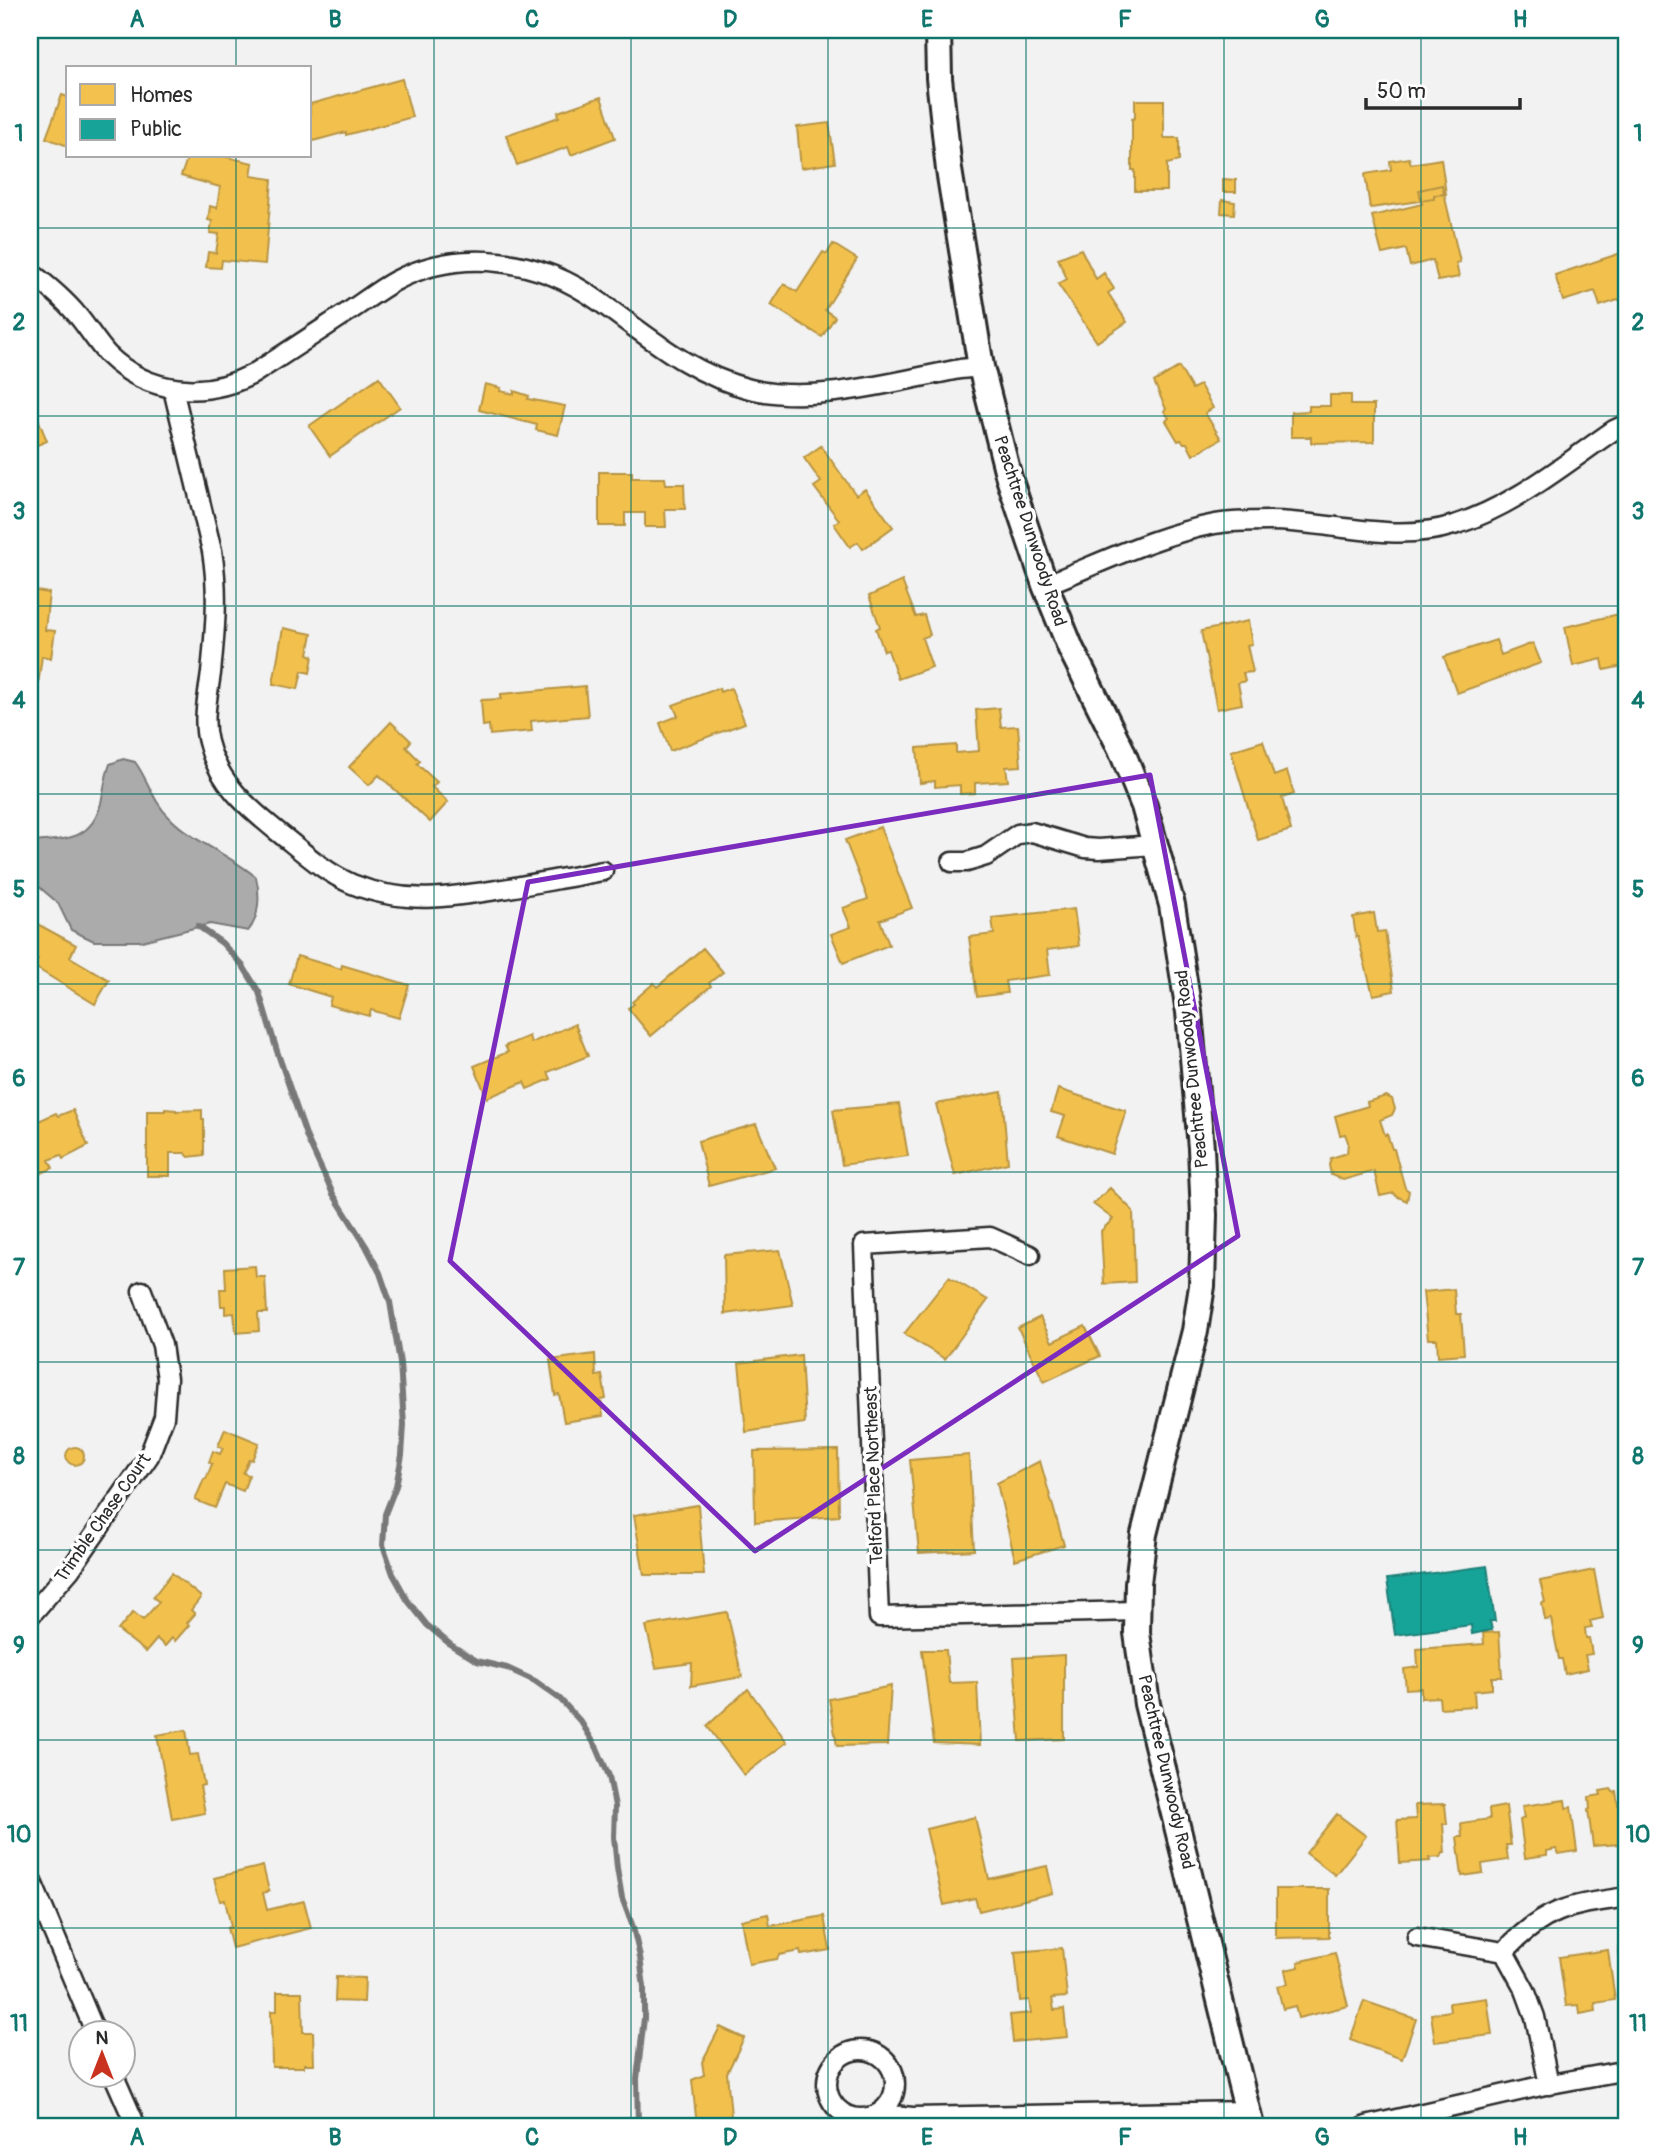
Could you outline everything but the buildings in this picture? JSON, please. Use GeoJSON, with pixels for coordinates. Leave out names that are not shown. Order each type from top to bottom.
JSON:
{"type":"FeatureCollection","features":[{"type":"Feature","properties":{"kind":"main road","name":"Peachtree Dunwoody Road"},"geometry":{"type":"LineString","coordinates":[[938,30],[939,78],[949,170],[981,367],[1009,478],[1045,585],[1071,649],[1121,749],[1144,806],[1172,905],[1189,1012],[1201,1149],[1202,1286],[1195,1331],[1144,1534],[1138,1583],[1137,1633],[1147,1704],[1250,2119]]}},
{"type":"Feature","properties":{"kind":"street"},"geometry":{"type":"LineString","coordinates":[[30,272],[76,313],[106,353],[123,368],[150,383],[173,389],[206,390],[239,382],[396,280],[436,266],[475,260],[520,264],[560,277],[589,293],[684,363],[719,380],[752,390],[822,394],[981,367]]}},
{"type":"Feature","properties":{"kind":"street"},"geometry":{"type":"LineString","coordinates":[[173,389],[216,578],[217,612],[206,716],[207,739],[216,767],[236,794],[250,809],[320,866],[352,884],[386,895],[419,899],[448,898],[603,871]]}},
{"type":"Feature","properties":{"kind":"street"},"geometry":{"type":"LineString","coordinates":[[1045,585],[1167,536],[1217,523],[1270,521],[1392,534],[1451,526],[1499,506],[1627,424]]}},
{"type":"Feature","properties":{"kind":"street"},"geometry":{"type":"LineString","coordinates":[[952,862],[967,862],[986,856],[1018,834],[1032,832],[1085,848],[1154,845]]}},
{"type":"Feature","properties":{"kind":"street","name":"Telford Place Northeast"},"geometry":{"type":"LineString","coordinates":[[1030,1255],[990,1237],[864,1245],[879,1618],[1137,1611]]}},
{"type":"Feature","properties":{"kind":"street","name":"Trimble Chase Court"},"geometry":{"type":"LineString","coordinates":[[30,1616],[70,1570],[149,1457],[164,1418],[167,1378],[162,1345],[142,1291]]}},
{"type":"Feature","properties":{"kind":"street"},"geometry":{"type":"LineString","coordinates":[[30,1877],[90,2020]]}},
{"type":"Feature","properties":{"kind":"street"},"geometry":{"type":"LineString","coordinates":[[1504,1952],[1521,1933],[1557,1910],[1627,1897]]}},
{"type":"Feature","properties":{"kind":"street"},"geometry":{"type":"LineString","coordinates":[[1418,1937],[1504,1952]]}},
{"type":"Feature","properties":{"kind":"street"},"geometry":{"type":"LineString","coordinates":[[1504,1952],[1525,1990],[1535,2017],[1549,2085]]}},
{"type":"Feature","properties":{"kind":"street"},"geometry":{"type":"LineString","coordinates":[[1366,2126],[1627,2070]]}},
{"type":"Feature","properties":{"kind":"street"},"geometry":{"type":"LineString","coordinates":[[120,2090],[136,2126]]}},
{"type":"Feature","properties":{"kind":"street"},"geometry":{"type":"LineString","coordinates":[[884,2111],[912,2117],[1250,2119]]}},
{"type":"Feature","properties":{"kind":"highlighted area"},"geometry":{"type":"Polygon","coordinates":[[[1150,775],[1238,1236],[755,1551],[450,1261],[528,882],[1150,775]]]}},
{"type":"Feature","properties":{"kind":"shaded area"},"geometry":{"type":"Polygon","coordinates":[[[123,759],[135,762],[159,804],[180,827],[256,877],[258,905],[255,919],[248,931],[210,924],[142,941],[94,941],[71,930],[58,903],[30,879],[30,842],[65,839],[83,832],[96,816],[110,764],[123,759]]]}},
{"type":"Feature","properties":{"kind":"waterway"},"geometry":{"type":"LineString","coordinates":[[198,926],[222,943],[243,966],[259,992],[307,1138],[333,1194],[380,1273],[390,1302],[400,1363],[404,1425],[396,1486],[385,1514],[383,1545],[393,1574],[408,1601],[427,1625],[451,1645],[477,1661],[507,1668],[535,1681],[560,1699],[581,1722],[597,1748],[609,1776],[615,1806],[617,1868],[622,1898],[640,1957],[644,1987],[644,2018],[637,2079],[638,2126]]}}]}
